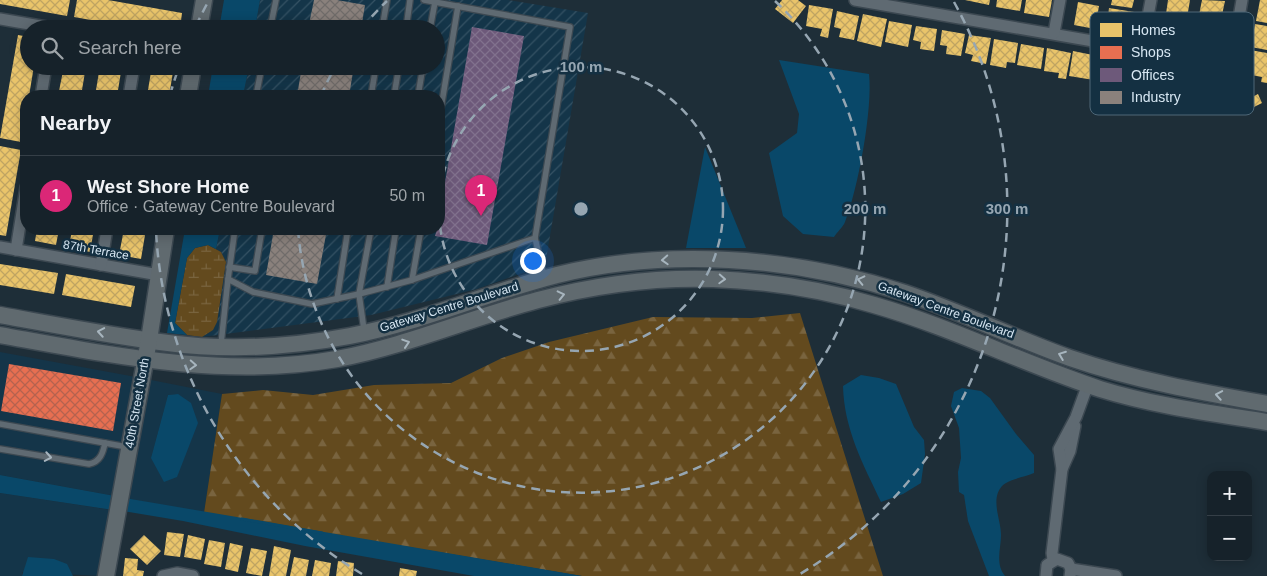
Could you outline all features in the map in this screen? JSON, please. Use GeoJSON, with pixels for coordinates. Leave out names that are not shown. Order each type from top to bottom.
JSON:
{"type":"FeatureCollection","features":[{"type":"Feature","properties":{"kind":"street"},"geometry":{"type":"LineString","coordinates":[[201,20],[204,0]]}},
{"type":"Feature","properties":{"kind":"street"},"geometry":{"type":"LineString","coordinates":[[855,0],[1090,39]]}},
{"type":"Feature","properties":{"kind":"street"},"geometry":{"type":"LineString","coordinates":[[1054,33],[1060,0]]}},
{"type":"Feature","properties":{"kind":"street"},"geometry":{"type":"LineString","coordinates":[[0,19],[20,22]]}},
{"type":"Feature","properties":{"kind":"street"},"geometry":{"type":"LineString","coordinates":[[42,90],[44,75]]}},
{"type":"Feature","properties":{"kind":"street"},"geometry":{"type":"LineString","coordinates":[[130,90],[132,75]]}},
{"type":"Feature","properties":{"kind":"street"},"geometry":{"type":"LineString","coordinates":[[189,90],[192,75]]}},
{"type":"Feature","properties":{"kind":"street"},"geometry":{"type":"LineString","coordinates":[[16,250],[20,225]]}},
{"type":"Feature","properties":{"kind":"street"},"geometry":{"type":"LineString","coordinates":[[101,265],[106,235]]}},
{"type":"Feature","properties":{"kind":"street","name":"40th Street North"},"geometry":{"type":"LineString","coordinates":[[106,576],[149,340],[165,235]]}},
{"type":"Feature","properties":{"kind":"street","name":"87th Terrace"},"geometry":{"type":"LineString","coordinates":[[0,247],[159,275]]}},
{"type":"Feature","properties":{"kind":"street","name":"Gateway Centre Boulevard"},"geometry":{"type":"LineString","coordinates":[[0,315],[149,340],[221,346],[314,342],[420,318],[545,278],[598,267],[646,261],[717,260],[782,264],[873,283],[909,294],[1095,366],[1156,384],[1267,404]]}},
{"type":"Feature","properties":{"kind":"street","name":"Gateway Centre Boulevard"},"geometry":{"type":"LineString","coordinates":[[0,335],[144,360],[246,366],[334,359],[386,349],[537,301],[584,290],[669,279],[721,279],[791,286],[874,305],[1088,384],[1148,402],[1267,422]]}},
{"type":"Feature","properties":{"kind":"street"},"geometry":{"type":"LineString","coordinates":[[364,332],[370,352]]}},
{"type":"Feature","properties":{"kind":"street"},"geometry":{"type":"LineString","coordinates":[[1053,559],[1052,553],[1062,469],[1059,449],[1076,416],[1095,366]]}},
{"type":"Feature","properties":{"kind":"street"},"geometry":{"type":"LineString","coordinates":[[1046,576],[1047,565],[1053,559],[1065,560],[1071,573],[1116,576]]}},
{"type":"Feature","properties":{"kind":"street"},"geometry":{"type":"LineString","coordinates":[[163,576],[177,573],[193,576]]}},
{"type":"Feature","properties":{"kind":"lane"},"geometry":{"type":"LineString","coordinates":[[272,20],[276,0]]}},
{"type":"Feature","properties":{"kind":"lane"},"geometry":{"type":"LineString","coordinates":[[384,20],[387,0]]}},
{"type":"Feature","properties":{"kind":"lane"},"geometry":{"type":"LineString","coordinates":[[407,20],[410,0]]}},
{"type":"Feature","properties":{"kind":"lane"},"geometry":{"type":"LineString","coordinates":[[424,0],[570,28],[535,238],[545,278]]}},
{"type":"Feature","properties":{"kind":"lane"},"geometry":{"type":"LineString","coordinates":[[432,20],[435,2]]}},
{"type":"Feature","properties":{"kind":"lane"},"geometry":{"type":"LineString","coordinates":[[444,90],[458,6]]}},
{"type":"Feature","properties":{"kind":"lane"},"geometry":{"type":"LineString","coordinates":[[257,90],[260,75]]}},
{"type":"Feature","properties":{"kind":"lane"},"geometry":{"type":"LineString","coordinates":[[372,90],[374,75]]}},
{"type":"Feature","properties":{"kind":"lane"},"geometry":{"type":"LineString","coordinates":[[395,90],[398,75]]}},
{"type":"Feature","properties":{"kind":"lane"},"geometry":{"type":"LineString","coordinates":[[419,90],[422,75]]}},
{"type":"Feature","properties":{"kind":"lane"},"geometry":{"type":"LineString","coordinates":[[221,346],[234,235]]}},
{"type":"Feature","properties":{"kind":"lane"},"geometry":{"type":"LineString","coordinates":[[229,267],[255,271],[261,235]]}},
{"type":"Feature","properties":{"kind":"lane"},"geometry":{"type":"LineString","coordinates":[[337,299],[347,235]]}},
{"type":"Feature","properties":{"kind":"lane"},"geometry":{"type":"LineString","coordinates":[[364,332],[360,294],[370,235]]}},
{"type":"Feature","properties":{"kind":"lane"},"geometry":{"type":"LineString","coordinates":[[387,287],[395,235]]}},
{"type":"Feature","properties":{"kind":"lane"},"geometry":{"type":"LineString","coordinates":[[412,280],[419,235]]}},
{"type":"Feature","properties":{"kind":"lane"},"geometry":{"type":"LineString","coordinates":[[228,279],[253,292],[312,304],[412,280],[535,238]]}},
{"type":"Feature","properties":{"kind":"lane"},"geometry":{"type":"LineString","coordinates":[[0,424],[129,447]]}},
{"type":"Feature","properties":{"kind":"lane"},"geometry":{"type":"LineString","coordinates":[[0,449],[89,464],[94,463],[101,456],[105,443]]}},
{"type":"Feature","properties":{"kind":"shaded area"},"geometry":{"type":"Polygon","coordinates":[[[224,0],[260,0],[257,20],[221,20],[224,0]]]}},
{"type":"Feature","properties":{"kind":"shaded area"},"geometry":{"type":"Polygon","coordinates":[[[260,0],[508,0],[588,13],[545,265],[477,289],[371,315],[202,337],[213,330],[217,322],[226,262],[221,252],[216,249],[219,235],[445,235],[445,90],[244,90],[247,75],[445,75],[445,20],[257,20],[260,0]]]}},
{"type":"Feature","properties":{"kind":"shaded area"},"geometry":{"type":"Polygon","coordinates":[[[779,60],[869,74],[870,89],[867,127],[855,190],[845,222],[834,237],[803,234],[783,216],[769,153],[797,133],[799,114],[779,60]]]}},
{"type":"Feature","properties":{"kind":"shaded area"},"geometry":{"type":"Polygon","coordinates":[[[212,75],[247,75],[244,90],[209,90],[212,75]]]}},
{"type":"Feature","properties":{"kind":"shaded area"},"geometry":{"type":"Polygon","coordinates":[[[705,147],[746,248],[686,248],[705,147]]]}},
{"type":"Feature","properties":{"kind":"shaded area"},"geometry":{"type":"Polygon","coordinates":[[[184,235],[219,235],[216,249],[208,245],[195,248],[187,258],[175,323],[187,335],[167,333],[184,235]]]}},
{"type":"Feature","properties":{"kind":"shaded area"},"geometry":{"type":"Polygon","coordinates":[[[0,352],[136,377],[115,496],[0,475],[0,352]]]}},
{"type":"Feature","properties":{"kind":"shaded area"},"geometry":{"type":"Polygon","coordinates":[[[861,375],[879,378],[896,384],[914,427],[924,440],[925,454],[921,483],[903,494],[881,502],[856,446],[844,402],[843,386],[861,375]]]}},
{"type":"Feature","properties":{"kind":"shaded area"},"geometry":{"type":"Polygon","coordinates":[[[146,379],[222,394],[204,513],[125,498],[146,379]],[[178,394],[168,395],[151,458],[178,394]]]}},
{"type":"Feature","properties":{"kind":"shaded area"},"geometry":{"type":"Polygon","coordinates":[[[962,388],[981,391],[990,398],[1034,455],[1034,473],[1005,484],[1002,486],[997,497],[996,503],[1001,529],[999,561],[1005,576],[989,576],[968,521],[964,495],[959,492],[958,472],[961,458],[959,428],[951,406],[954,392],[962,388]]]}},
{"type":"Feature","properties":{"kind":"shaded area"},"geometry":{"type":"Polygon","coordinates":[[[178,394],[191,403],[198,423],[177,477],[164,482],[151,458],[168,395],[178,394]]]}},
{"type":"Feature","properties":{"kind":"shaded area"},"geometry":{"type":"Polygon","coordinates":[[[0,475],[115,496],[113,510],[0,493],[0,475]]]}},
{"type":"Feature","properties":{"kind":"shaded area"},"geometry":{"type":"Polygon","coordinates":[[[0,493],[112,510],[100,576],[22,572],[22,576],[0,576],[0,493]]]}},
{"type":"Feature","properties":{"kind":"shaded area"},"geometry":{"type":"Polygon","coordinates":[[[125,498],[582,576],[474,576],[123,511],[125,498]]]}},
{"type":"Feature","properties":{"kind":"shaded area"},"geometry":{"type":"Polygon","coordinates":[[[28,557],[54,559],[67,564],[73,576],[22,576],[28,557]]]}},
{"type":"Feature","properties":{"kind":"green space"},"geometry":{"type":"Polygon","coordinates":[[[208,245],[221,252],[226,262],[217,322],[213,330],[202,337],[187,335],[175,323],[187,258],[195,248],[208,245]]]}},
{"type":"Feature","properties":{"kind":"green space"},"geometry":{"type":"Polygon","coordinates":[[[800,313],[883,576],[582,576],[204,513],[222,394],[263,390],[313,395],[374,385],[451,383],[502,358],[549,342],[653,317],[752,318],[800,313]]]}},
{"type":"Feature","properties":{"kind":"building: Homes"},"geometry":{"type":"Polygon","coordinates":[[[0,0],[70,0],[67,16],[0,4],[0,0]]]}},
{"type":"Feature","properties":{"kind":"building: Homes"},"geometry":{"type":"Polygon","coordinates":[[[77,0],[108,0],[182,13],[181,20],[91,20],[74,17],[77,0]]]}},
{"type":"Feature","properties":{"kind":"building: Homes"},"geometry":{"type":"Polygon","coordinates":[[[782,0],[798,0],[806,6],[793,23],[775,9],[782,0]]]}},
{"type":"Feature","properties":{"kind":"building: Homes"},"geometry":{"type":"Polygon","coordinates":[[[965,0],[990,0],[989,5],[965,0]]]}},
{"type":"Feature","properties":{"kind":"building: Homes"},"geometry":{"type":"Polygon","coordinates":[[[997,0],[1022,0],[1020,11],[996,7],[997,0]]]}},
{"type":"Feature","properties":{"kind":"building: Homes"},"geometry":{"type":"Polygon","coordinates":[[[1026,0],[1052,0],[1049,17],[1024,13],[1026,0]]]}},
{"type":"Feature","properties":{"kind":"building: Homes"},"geometry":{"type":"Polygon","coordinates":[[[1112,0],[1134,0],[1132,8],[1111,5],[1112,0]]]}},
{"type":"Feature","properties":{"kind":"building: Homes"},"geometry":{"type":"Polygon","coordinates":[[[1168,0],[1190,0],[1188,12],[1166,12],[1168,0]]]}},
{"type":"Feature","properties":{"kind":"building: Homes"},"geometry":{"type":"Polygon","coordinates":[[[1202,0],[1225,1],[1223,12],[1200,12],[1202,0]]]}},
{"type":"Feature","properties":{"kind":"building: Homes"},"geometry":{"type":"Polygon","coordinates":[[[1260,0],[1267,0],[1267,23],[1256,21],[1260,0]]]}},
{"type":"Feature","properties":{"kind":"building: Homes"},"geometry":{"type":"Polygon","coordinates":[[[1078,2],[1099,6],[1098,12],[1090,12],[1090,28],[1074,25],[1078,2]]]}},
{"type":"Feature","properties":{"kind":"building: Homes"},"geometry":{"type":"Polygon","coordinates":[[[809,5],[833,9],[828,38],[820,36],[822,29],[806,26],[809,5]]]}},
{"type":"Feature","properties":{"kind":"building: Homes"},"geometry":{"type":"Polygon","coordinates":[[[1109,8],[1134,12],[1108,12],[1109,8]]]}},
{"type":"Feature","properties":{"kind":"building: Homes"},"geometry":{"type":"Polygon","coordinates":[[[837,11],[859,16],[854,40],[839,37],[841,29],[834,27],[837,11]]]}},
{"type":"Feature","properties":{"kind":"building: Homes"},"geometry":{"type":"Polygon","coordinates":[[[863,14],[887,19],[881,47],[857,41],[863,14]]]}},
{"type":"Feature","properties":{"kind":"building: Homes"},"geometry":{"type":"Polygon","coordinates":[[[889,21],[912,25],[908,47],[885,42],[889,21]]]}},
{"type":"Feature","properties":{"kind":"building: Homes"},"geometry":{"type":"Polygon","coordinates":[[[1255,24],[1267,26],[1267,50],[1254,48],[1255,24]]]}},
{"type":"Feature","properties":{"kind":"building: Homes"},"geometry":{"type":"Polygon","coordinates":[[[916,26],[937,29],[934,51],[920,49],[921,42],[913,40],[916,26]]]}},
{"type":"Feature","properties":{"kind":"building: Homes"},"geometry":{"type":"Polygon","coordinates":[[[942,30],[965,34],[961,56],[946,54],[947,46],[940,45],[942,30]]]}},
{"type":"Feature","properties":{"kind":"building: Homes"},"geometry":{"type":"Polygon","coordinates":[[[18,35],[20,35],[20,75],[32,75],[30,90],[20,90],[20,142],[0,138],[18,35]]]}},
{"type":"Feature","properties":{"kind":"building: Homes"},"geometry":{"type":"Polygon","coordinates":[[[969,35],[991,38],[986,64],[971,61],[973,55],[965,53],[969,35]]]}},
{"type":"Feature","properties":{"kind":"building: Homes"},"geometry":{"type":"Polygon","coordinates":[[[994,39],[1018,43],[1015,63],[1007,62],[1006,68],[990,65],[994,39]]]}},
{"type":"Feature","properties":{"kind":"building: Homes"},"geometry":{"type":"Polygon","coordinates":[[[1021,44],[1044,48],[1041,69],[1017,65],[1021,44]]]}},
{"type":"Feature","properties":{"kind":"building: Homes"},"geometry":{"type":"Polygon","coordinates":[[[1047,48],[1071,53],[1066,79],[1058,78],[1059,73],[1044,71],[1047,48]]]}},
{"type":"Feature","properties":{"kind":"building: Homes"},"geometry":{"type":"Polygon","coordinates":[[[1073,51],[1090,54],[1090,79],[1069,76],[1073,51]]]}},
{"type":"Feature","properties":{"kind":"building: Homes"},"geometry":{"type":"Polygon","coordinates":[[[1254,51],[1267,53],[1267,83],[1261,82],[1262,77],[1254,76],[1254,51]]]}},
{"type":"Feature","properties":{"kind":"building: Homes"},"geometry":{"type":"Polygon","coordinates":[[[62,75],[84,75],[82,90],[59,90],[62,75]]]}},
{"type":"Feature","properties":{"kind":"building: Homes"},"geometry":{"type":"Polygon","coordinates":[[[98,75],[120,75],[118,90],[96,90],[98,75]]]}},
{"type":"Feature","properties":{"kind":"building: Homes"},"geometry":{"type":"Polygon","coordinates":[[[150,75],[172,75],[170,90],[148,90],[150,75]]]}},
{"type":"Feature","properties":{"kind":"building: Homes"},"geometry":{"type":"Polygon","coordinates":[[[1258,94],[1262,103],[1254,107],[1254,96],[1258,94]]]}},
{"type":"Feature","properties":{"kind":"building: Homes"},"geometry":{"type":"Polygon","coordinates":[[[0,146],[20,150],[20,156],[6,236],[0,235],[0,146]]]}},
{"type":"Feature","properties":{"kind":"building: Homes"},"geometry":{"type":"Polygon","coordinates":[[[36,235],[58,235],[56,245],[35,241],[36,235]]]}},
{"type":"Feature","properties":{"kind":"building: Homes"},"geometry":{"type":"Polygon","coordinates":[[[71,235],[93,235],[90,252],[69,248],[71,235]]]}},
{"type":"Feature","properties":{"kind":"building: Homes"},"geometry":{"type":"Polygon","coordinates":[[[123,235],[145,235],[141,259],[119,255],[123,235]]]}},
{"type":"Feature","properties":{"kind":"building: Homes"},"geometry":{"type":"Polygon","coordinates":[[[0,264],[58,273],[54,294],[0,285],[0,264]]]}},
{"type":"Feature","properties":{"kind":"building: Homes"},"geometry":{"type":"Polygon","coordinates":[[[66,274],[135,286],[131,307],[62,295],[66,274]]]}},
{"type":"Feature","properties":{"kind":"building: Homes"},"geometry":{"type":"Polygon","coordinates":[[[167,532],[184,534],[180,557],[164,555],[167,532]]]}},
{"type":"Feature","properties":{"kind":"building: Homes"},"geometry":{"type":"Polygon","coordinates":[[[144,535],[161,551],[147,565],[130,549],[144,535]]]}},
{"type":"Feature","properties":{"kind":"building: Homes"},"geometry":{"type":"Polygon","coordinates":[[[188,535],[205,539],[201,560],[184,557],[188,535]]]}},
{"type":"Feature","properties":{"kind":"building: Homes"},"geometry":{"type":"Polygon","coordinates":[[[209,540],[225,543],[221,567],[204,564],[209,540]]]}},
{"type":"Feature","properties":{"kind":"building: Homes"},"geometry":{"type":"Polygon","coordinates":[[[230,543],[243,546],[238,572],[225,569],[230,543]]]}},
{"type":"Feature","properties":{"kind":"building: Homes"},"geometry":{"type":"Polygon","coordinates":[[[274,546],[291,550],[286,576],[269,576],[274,546]]]}},
{"type":"Feature","properties":{"kind":"building: Homes"},"geometry":{"type":"Polygon","coordinates":[[[251,548],[267,551],[262,576],[246,573],[251,548]]]}},
{"type":"Feature","properties":{"kind":"building: Homes"},"geometry":{"type":"Polygon","coordinates":[[[294,557],[309,560],[306,576],[290,576],[294,557]]]}},
{"type":"Feature","properties":{"kind":"building: Homes"},"geometry":{"type":"Polygon","coordinates":[[[125,558],[138,559],[137,570],[144,571],[143,576],[123,576],[125,558]]]}},
{"type":"Feature","properties":{"kind":"building: Homes"},"geometry":{"type":"Polygon","coordinates":[[[315,560],[331,563],[329,576],[312,576],[315,560]]]}},
{"type":"Feature","properties":{"kind":"building: Homes"},"geometry":{"type":"Polygon","coordinates":[[[338,561],[354,563],[353,576],[336,576],[338,561]]]}},
{"type":"Feature","properties":{"kind":"building: Homes"},"geometry":{"type":"Polygon","coordinates":[[[400,568],[417,571],[416,576],[399,576],[400,568]]]}},
{"type":"Feature","properties":{"kind":"building: Shops"},"geometry":{"type":"Polygon","coordinates":[[[9,364],[121,383],[113,431],[1,411],[9,364]]]}},
{"type":"Feature","properties":{"kind":"building: Offices"},"geometry":{"type":"Polygon","coordinates":[[[472,27],[524,36],[487,245],[435,236],[445,235],[445,182],[472,27]]]}},
{"type":"Feature","properties":{"kind":"building: Industry"},"geometry":{"type":"Polygon","coordinates":[[[314,0],[337,0],[365,5],[362,20],[310,20],[314,0]]]}},
{"type":"Feature","properties":{"kind":"building: Industry"},"geometry":{"type":"Polygon","coordinates":[[[300,75],[352,75],[350,90],[298,90],[300,75]]]}},
{"type":"Feature","properties":{"kind":"building: Industry"},"geometry":{"type":"Polygon","coordinates":[[[273,235],[326,235],[317,284],[266,275],[273,235]]]}},
{"type":"Feature","properties":{"kind":"waterway"},"geometry":{"type":"LineString","coordinates":[[242,519],[322,533]]}},
{"type":"Feature","properties":{"kind":"place","name":"West Shore Home"},"geometry":{"type":"Point","coordinates":[481,216]}}]}
